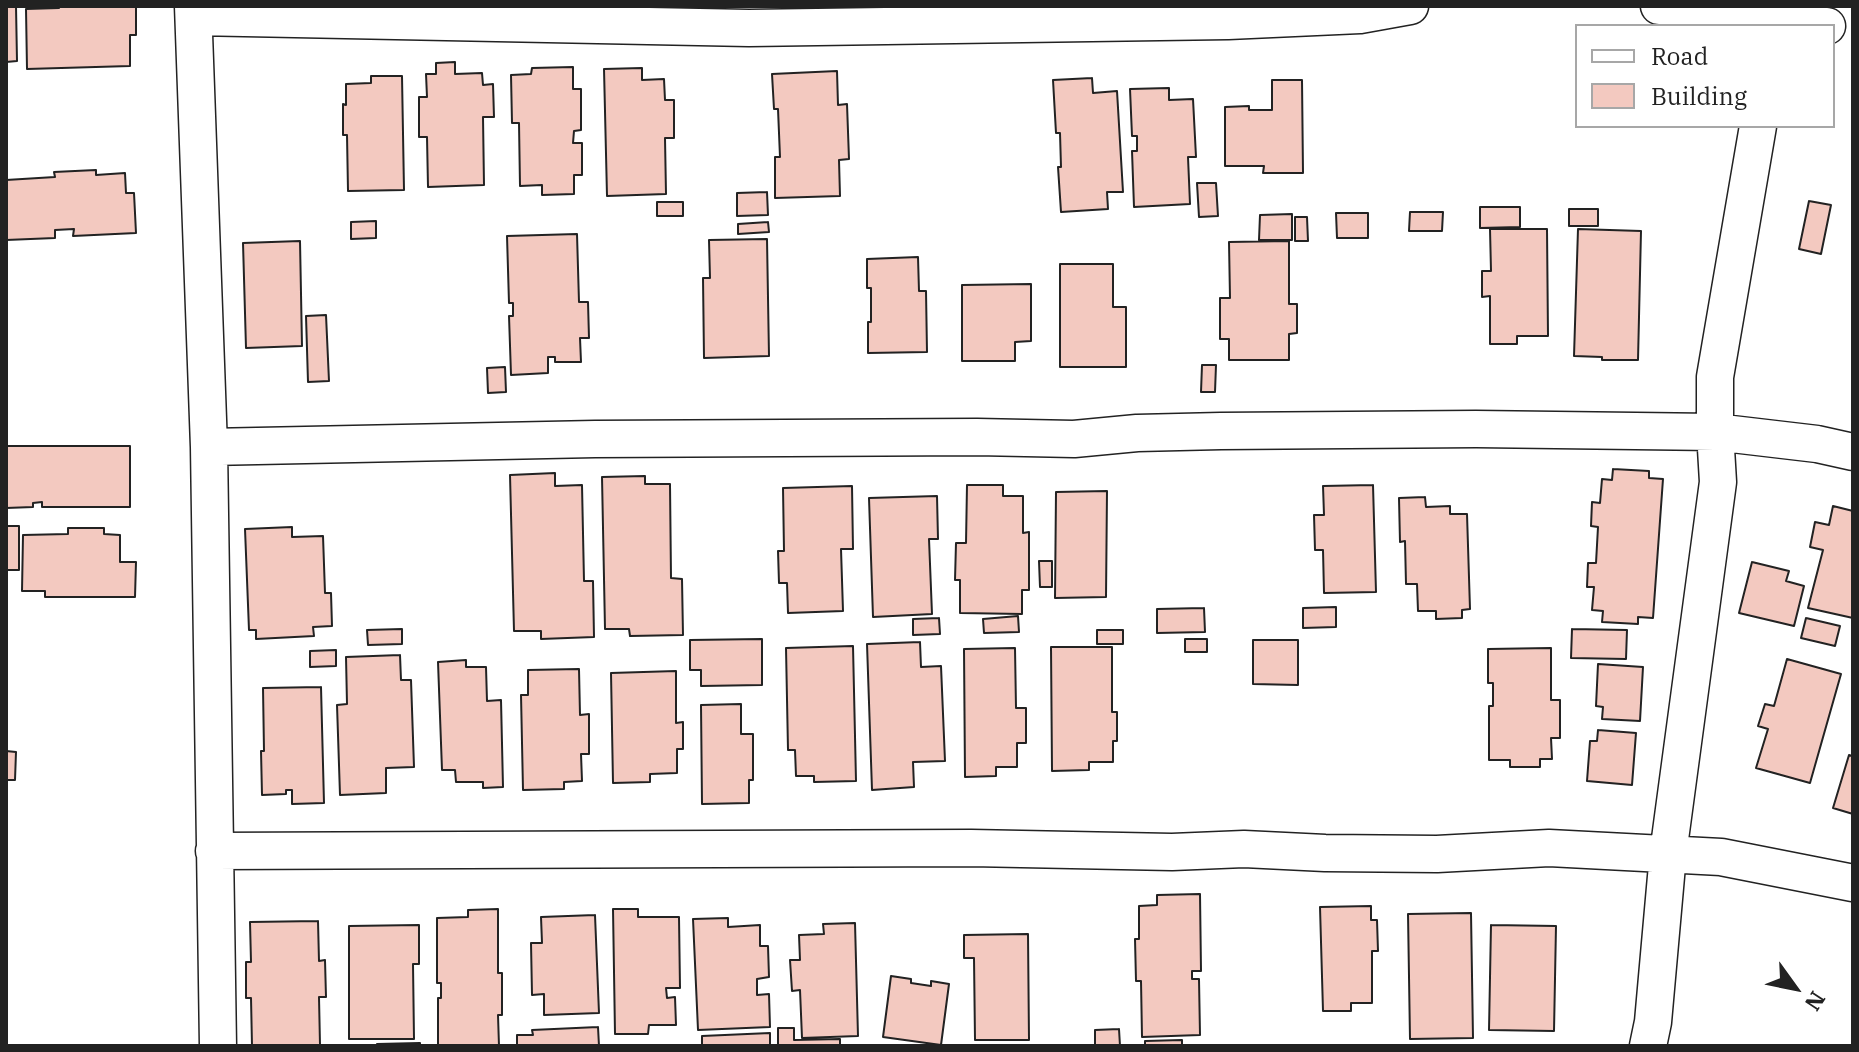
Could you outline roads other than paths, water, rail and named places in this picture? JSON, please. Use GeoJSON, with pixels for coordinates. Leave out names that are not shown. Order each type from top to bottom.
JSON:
{"type":"FeatureCollection","features":[{"type":"Feature","properties":{"kind":"street"},"geometry":{"type":"LineString","coordinates":[[218,1046],[209,447],[193,11],[749,28],[1228,21],[1360,15],[1410,6]]}},
{"type":"Feature","properties":{"kind":"street"},"geometry":{"type":"LineString","coordinates":[[1659,6],[1817,24]]}},
{"type":"Feature","properties":{"kind":"street"},"geometry":{"type":"LineString","coordinates":[[1648,1046],[1653,1022],[1668,854],[1718,482],[1715,377],[1758,128]]}},
{"type":"Feature","properties":{"kind":"street"},"geometry":{"type":"LineString","coordinates":[[209,447],[611,438],[1074,439],[1137,433],[1476,429],[1715,432],[1817,444],[1853,452]]}},
{"type":"Feature","properties":{"kind":"street"},"geometry":{"type":"LineString","coordinates":[[214,851],[971,848],[1172,852],[1244,849],[1437,854],[1549,848],[1721,857],[1853,883]]}}]}
